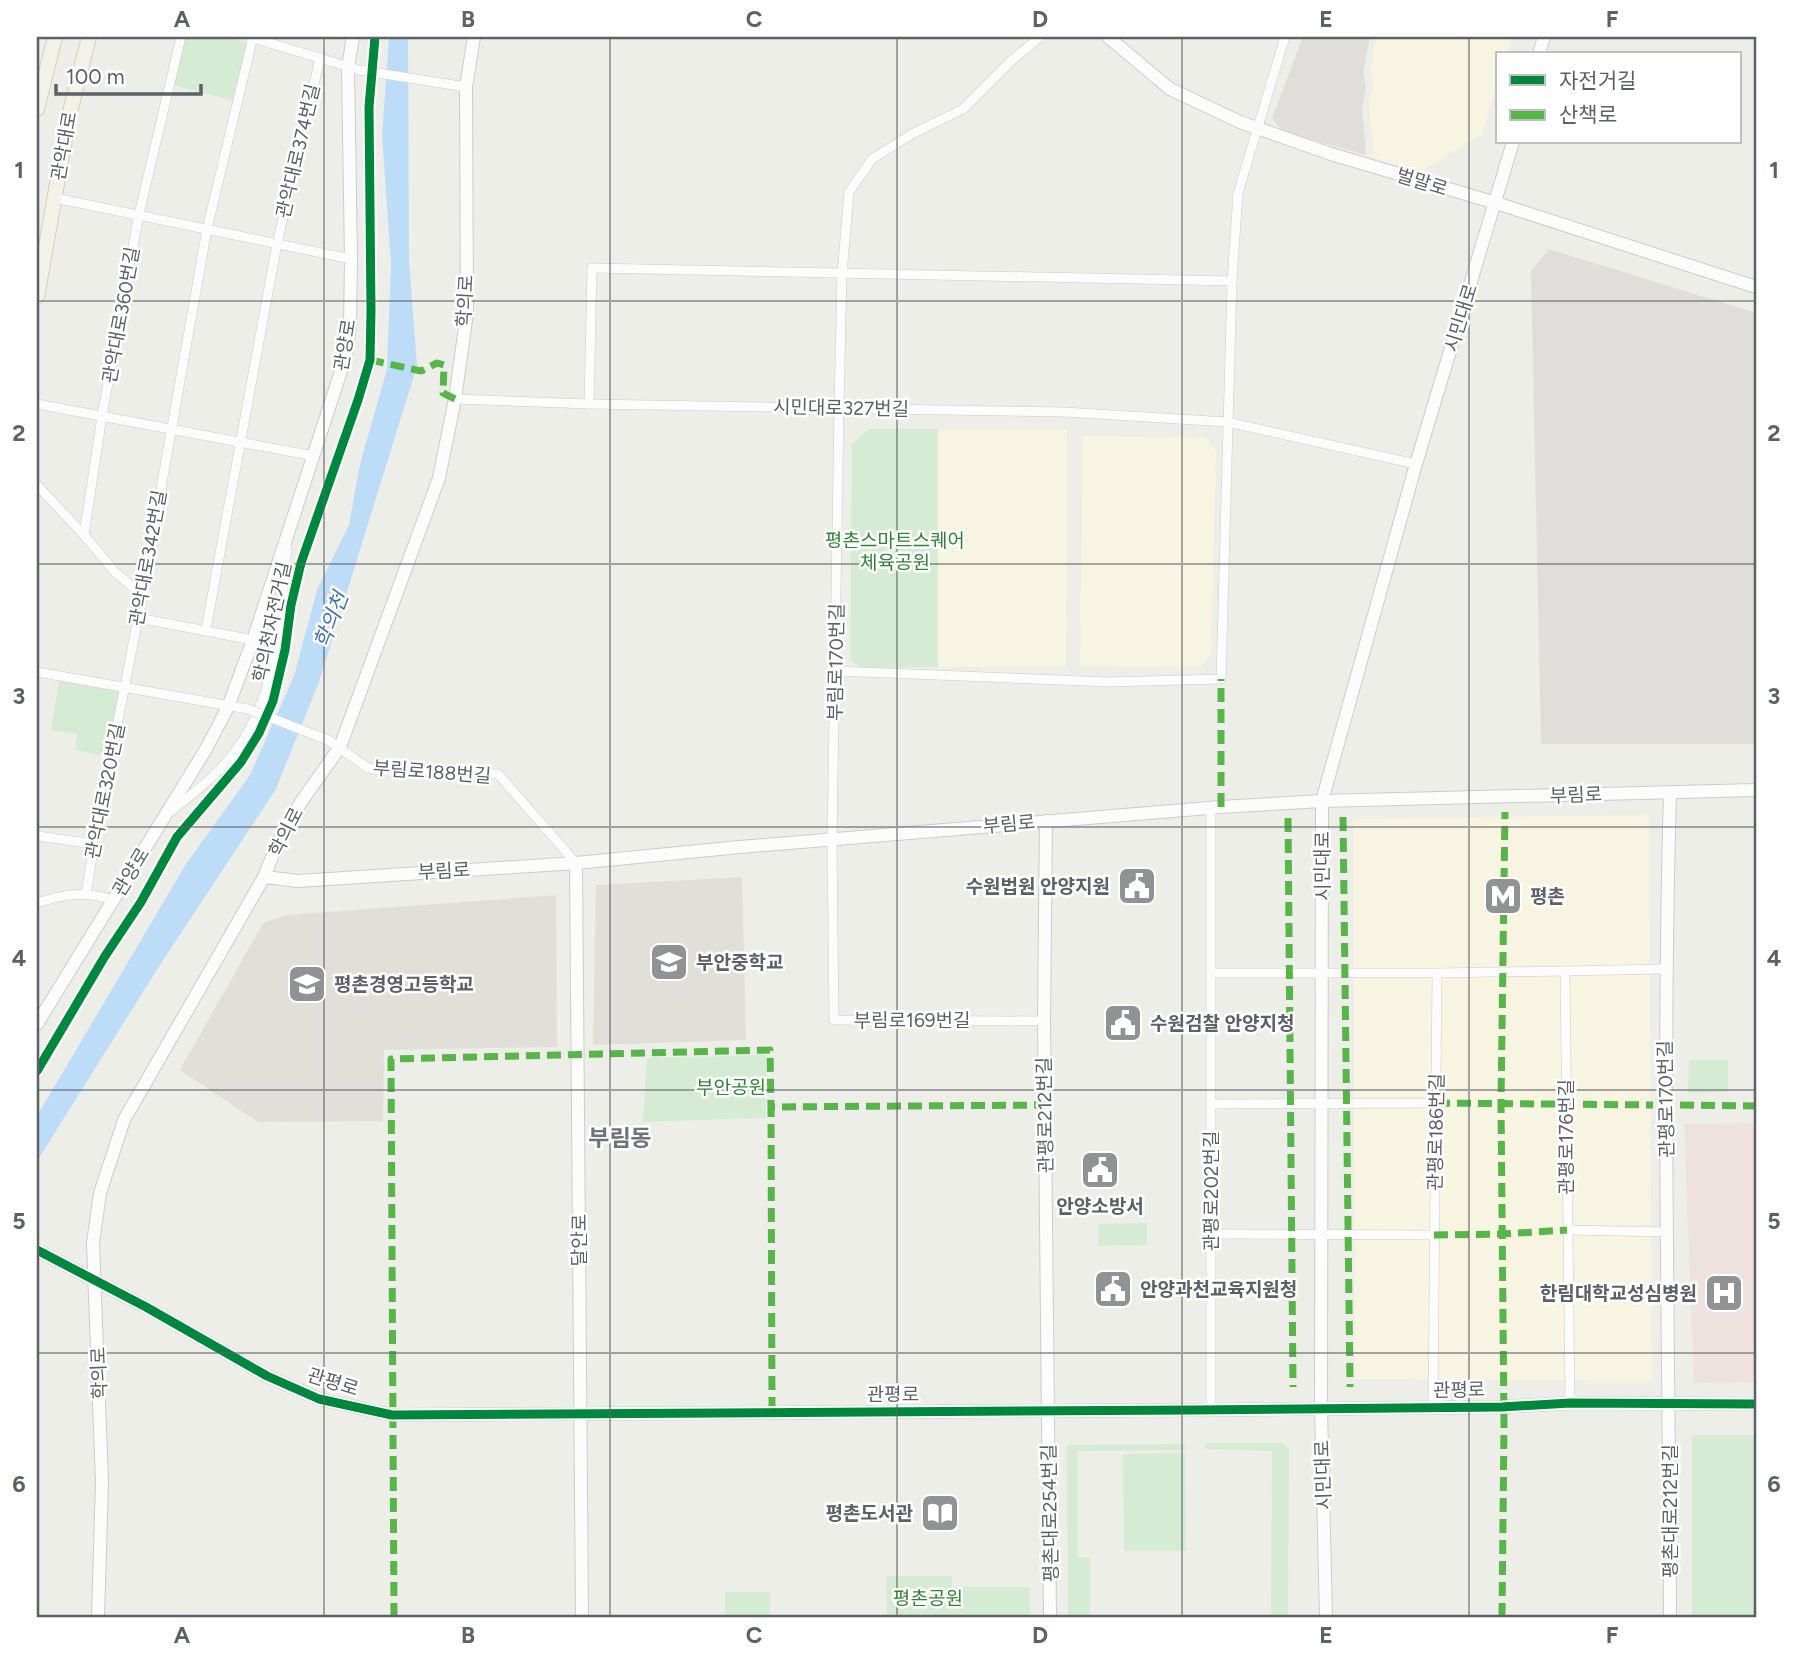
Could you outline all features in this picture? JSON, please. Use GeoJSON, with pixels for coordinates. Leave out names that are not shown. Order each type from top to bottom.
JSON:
{"type":"FeatureCollection","features":[{"type":"Feature","properties":{"kind":"main road","name":"관악대로"},"geometry":{"type":"LineString","coordinates":[[37,108],[55,37]]}},
{"type":"Feature","properties":{"kind":"main road","name":"관악대로"},"geometry":{"type":"LineString","coordinates":[[37,297],[69,116],[89,37]]}},
{"type":"Feature","properties":{"kind":"street"},"geometry":{"type":"LineString","coordinates":[[139,214],[181,37]]}},
{"type":"Feature","properties":{"kind":"street"},"geometry":{"type":"LineString","coordinates":[[170,429],[206,229],[251,37],[354,68],[466,87]]}},
{"type":"Feature","properties":{"kind":"street","name":"관양로"},"geometry":{"type":"LineString","coordinates":[[37,1024],[206,749],[228,707],[314,456],[346,356],[350,326],[353,37]]}},
{"type":"Feature","properties":{"kind":"street","name":"학의로"},"geometry":{"type":"LineString","coordinates":[[98,1617],[102,1482],[93,1243],[100,1193],[124,1120],[264,877],[278,842],[301,802],[340,747],[439,478],[455,399],[467,313],[466,87],[474,37]]}},
{"type":"Feature","properties":{"kind":"street","name":"부림로170번길"},"geometry":{"type":"LineString","coordinates":[[832,841],[842,274],[849,192],[872,159],[912,134],[963,109],[1012,60],[1040,37]]}},
{"type":"Feature","properties":{"kind":"street","name":"벌말로"},"geometry":{"type":"LineString","coordinates":[[1108,37],[1153,77],[1180,96],[1257,128],[1756,287]]}},
{"type":"Feature","properties":{"kind":"street"},"geometry":{"type":"LineString","coordinates":[[836,671],[1108,682],[1221,679],[1227,422],[1238,192],[1285,37]]}},
{"type":"Feature","properties":{"kind":"street","name":"관악대로374번길"},"geometry":{"type":"LineString","coordinates":[[277,244],[320,58]]}},
{"type":"Feature","properties":{"kind":"street","name":"시민대로"},"geometry":{"type":"LineString","coordinates":[[1325,1617],[1321,1408],[1322,802],[1416,464],[1512,144]]}},
{"type":"Feature","properties":{"kind":"street","name":"관악대로374번길"},"geometry":{"type":"LineString","coordinates":[[55,198],[351,259]]}},
{"type":"Feature","properties":{"kind":"street","name":"관악대로360번길"},"geometry":{"type":"LineString","coordinates":[[84,534],[102,415],[139,214]]}},
{"type":"Feature","properties":{"kind":"street"},"geometry":{"type":"LineString","coordinates":[[206,629],[277,244]]}},
{"type":"Feature","properties":{"kind":"street"},"geometry":{"type":"LineString","coordinates":[[589,404],[592,268],[1232,281]]}},
{"type":"Feature","properties":{"kind":"street","name":"시민대로327번길"},"geometry":{"type":"LineString","coordinates":[[455,399],[589,404],[1064,412],[1227,422],[1416,464]]}},
{"type":"Feature","properties":{"kind":"street"},"geometry":{"type":"LineString","coordinates":[[37,404],[314,456]]}},
{"type":"Feature","properties":{"kind":"street","name":"관악대로342번길"},"geometry":{"type":"LineString","coordinates":[[124,688],[170,429]]}},
{"type":"Feature","properties":{"kind":"street"},"geometry":{"type":"LineString","coordinates":[[37,485],[84,534],[115,572],[142,595]]}},
{"type":"Feature","properties":{"kind":"street"},"geometry":{"type":"LineString","coordinates":[[166,814],[200,789],[237,750],[265,698],[279,623],[288,537]]}},
{"type":"Feature","properties":{"kind":"street"},"geometry":{"type":"LineString","coordinates":[[138,618],[253,640]]}},
{"type":"Feature","properties":{"kind":"street"},"geometry":{"type":"LineString","coordinates":[[37,672],[228,707]]}},
{"type":"Feature","properties":{"kind":"street","name":"관악대로320번길"},"geometry":{"type":"LineString","coordinates":[[86,894],[124,688]]}},
{"type":"Feature","properties":{"kind":"street","name":"부림로188번길"},"geometry":{"type":"LineString","coordinates":[[228,707],[248,709],[328,740],[368,768],[386,771],[498,774],[576,863]]}},
{"type":"Feature","properties":{"kind":"street","name":"부림로"},"geometry":{"type":"LineString","coordinates":[[264,877],[298,881],[576,863],[1211,808],[1322,802],[1756,790]]}},
{"type":"Feature","properties":{"kind":"street","name":"관평로170번길"},"geometry":{"type":"LineString","coordinates":[[1670,793],[1664,1105],[1670,1405]]}},
{"type":"Feature","properties":{"kind":"street","name":"관평로202번길"},"geometry":{"type":"LineString","coordinates":[[1211,808],[1211,1410]]}},
{"type":"Feature","properties":{"kind":"street","name":"관평로212번길"},"geometry":{"type":"LineString","coordinates":[[1046,821],[1044,1021],[1048,1409]]}},
{"type":"Feature","properties":{"kind":"street"},"geometry":{"type":"LineString","coordinates":[[37,836],[94,844]]}},
{"type":"Feature","properties":{"kind":"street","name":"부림로169번길"},"geometry":{"type":"LineString","coordinates":[[832,841],[834,1020],[1044,1021]]}},
{"type":"Feature","properties":{"kind":"street","name":"달안로"},"geometry":{"type":"LineString","coordinates":[[576,863],[582,1617]]}},
{"type":"Feature","properties":{"kind":"street"},"geometry":{"type":"LineString","coordinates":[[37,904],[61,895],[86,894],[113,900]]}},
{"type":"Feature","properties":{"kind":"street"},"geometry":{"type":"LineString","coordinates":[[1211,973],[1665,969]]}},
{"type":"Feature","properties":{"kind":"street","name":"관평로176번길"},"geometry":{"type":"LineString","coordinates":[[1565,971],[1570,1404]]}},
{"type":"Feature","properties":{"kind":"street","name":"관평로186번길"},"geometry":{"type":"LineString","coordinates":[[1433,1408],[1437,973]]}},
{"type":"Feature","properties":{"kind":"street"},"geometry":{"type":"LineString","coordinates":[[1211,1104],[1436,1103]]}},
{"type":"Feature","properties":{"kind":"street"},"geometry":{"type":"LineString","coordinates":[[1567,1230],[1668,1231]]}},
{"type":"Feature","properties":{"kind":"street"},"geometry":{"type":"LineString","coordinates":[[1211,1234],[1434,1235]]}},
{"type":"Feature","properties":{"kind":"street","name":"관평로"},"geometry":{"type":"LineString","coordinates":[[37,1250],[146,1307],[267,1376],[319,1399],[392,1415],[1756,1404]]}},
{"type":"Feature","properties":{"kind":"street","name":"평촌대로212번길"},"geometry":{"type":"LineString","coordinates":[[1670,1405],[1670,1617]]}},
{"type":"Feature","properties":{"kind":"street","name":"평촌대로254번길"},"geometry":{"type":"LineString","coordinates":[[1048,1409],[1050,1617]]}},
{"type":"Feature","properties":{"kind":"shaded area"},"geometry":{"type":"Polygon","coordinates":[[[1303,37],[1370,37],[1363,72],[1366,87],[1362,108],[1366,155],[1283,132],[1272,118],[1303,37]]]}},
{"type":"Feature","properties":{"kind":"shaded area"},"geometry":{"type":"Polygon","coordinates":[[[1375,37],[1513,37],[1508,52],[1496,52],[1496,89],[1482,134],[1418,173],[1374,157],[1369,103],[1373,87],[1371,71],[1375,37]]]}},
{"type":"Feature","properties":{"kind":"shaded area"},"geometry":{"type":"Polygon","coordinates":[[[1549,249],[1756,313],[1756,744],[1541,744],[1531,271],[1549,249]]]}},
{"type":"Feature","properties":{"kind":"shaded area"},"geometry":{"type":"Polygon","coordinates":[[[938,429],[1067,429],[1066,667],[938,667],[938,429]]]}},
{"type":"Feature","properties":{"kind":"shaded area"},"geometry":{"type":"Polygon","coordinates":[[[1083,436],[1206,438],[1216,451],[1211,655],[1200,667],[1080,666],[1083,436]]]}},
{"type":"Feature","properties":{"kind":"shaded area"},"geometry":{"type":"Polygon","coordinates":[[[1649,815],[1652,1381],[1355,1379],[1353,819],[1649,815]]]}},
{"type":"Feature","properties":{"kind":"shaded area","name":"부안중학교"},"geometry":{"type":"Polygon","coordinates":[[[742,877],[746,1040],[593,1045],[596,885],[742,877]]]}},
{"type":"Feature","properties":{"kind":"shaded area"},"geometry":{"type":"Polygon","coordinates":[[[556,895],[557,1047],[384,1050],[383,1121],[258,1122],[180,1070],[263,923],[287,915],[556,895]]]}},
{"type":"Feature","properties":{"kind":"shaded area","name":"한림대학교성심병원"},"geometry":{"type":"Polygon","coordinates":[[[1756,1123],[1756,1382],[1694,1383],[1684,1124],[1756,1123]]]}},
{"type":"Feature","properties":{"kind":"green space"},"geometry":{"type":"Polygon","coordinates":[[[185,37],[230,37],[248,44],[234,101],[173,85],[185,37]]]}},
{"type":"Feature","properties":{"kind":"green space","name":"평촌스마트스퀘어 체육공원"},"geometry":{"type":"Polygon","coordinates":[[[869,429],[938,429],[938,667],[861,668],[850,659],[852,444],[869,429]]]}},
{"type":"Feature","properties":{"kind":"green space"},"geometry":{"type":"Polygon","coordinates":[[[63,679],[119,689],[122,692],[108,757],[75,750],[77,734],[51,730],[59,681],[63,679]]]}},
{"type":"Feature","properties":{"kind":"green space","name":"부안공원"},"geometry":{"type":"Polygon","coordinates":[[[766,1055],[766,1118],[643,1122],[647,1058],[766,1055]]]}},
{"type":"Feature","properties":{"kind":"green space"},"geometry":{"type":"Polygon","coordinates":[[[1689,1060],[1728,1060],[1728,1092],[1688,1093],[1689,1060]]]}},
{"type":"Feature","properties":{"kind":"green space"},"geometry":{"type":"Polygon","coordinates":[[[1147,1223],[1147,1245],[1098,1246],[1098,1224],[1147,1223]]]}},
{"type":"Feature","properties":{"kind":"green space"},"geometry":{"type":"Polygon","coordinates":[[[1692,1435],[1756,1435],[1756,1617],[1692,1617],[1692,1435]]]}},
{"type":"Feature","properties":{"kind":"green space"},"geometry":{"type":"Polygon","coordinates":[[[1206,1443],[1282,1443],[1289,1449],[1288,1617],[1271,1617],[1272,1451],[1205,1449],[1206,1443]]]}},
{"type":"Feature","properties":{"kind":"green space"},"geometry":{"type":"Polygon","coordinates":[[[1185,1444],[1185,1450],[1078,1451],[1078,1557],[1090,1558],[1090,1617],[1068,1617],[1067,1445],[1185,1444]]]}},
{"type":"Feature","properties":{"kind":"green space"},"geometry":{"type":"Polygon","coordinates":[[[1185,1453],[1186,1551],[1124,1551],[1123,1454],[1185,1453]]]}},
{"type":"Feature","properties":{"kind":"green space","name":"평촌공원"},"geometry":{"type":"Polygon","coordinates":[[[886,1576],[952,1576],[952,1587],[1030,1587],[1030,1617],[887,1617],[886,1576]]]}},
{"type":"Feature","properties":{"kind":"green space"},"geometry":{"type":"Polygon","coordinates":[[[725,1592],[770,1592],[770,1617],[725,1617],[725,1592]]]}},
{"type":"Feature","properties":{"kind":"water","name":"학의천"},"geometry":{"type":"Polygon","coordinates":[[[389,37],[408,37],[409,260],[417,366],[319,682],[276,789],[158,968],[39,1158],[37,1169],[37,1116],[186,864],[250,775],[294,676],[317,590],[349,525],[360,464],[387,369],[391,263],[382,135],[389,37]]]}},
{"type":"Feature","properties":{"kind":"marked path"},"geometry":{"type":"LineString","coordinates":[[370,360],[421,371],[437,363],[444,365],[443,393],[455,399]]}},
{"type":"Feature","properties":{"kind":"marked path"},"geometry":{"type":"LineString","coordinates":[[1221,679],[1221,807]]}},
{"type":"Feature","properties":{"kind":"marked path"},"geometry":{"type":"LineString","coordinates":[[1502,1617],[1504,1425],[1501,1103],[1505,812]]}},
{"type":"Feature","properties":{"kind":"marked path"},"geometry":{"type":"LineString","coordinates":[[1343,817],[1350,1387]]}},
{"type":"Feature","properties":{"kind":"marked path"},"geometry":{"type":"LineString","coordinates":[[1288,818],[1293,1387]]}},
{"type":"Feature","properties":{"kind":"marked path"},"geometry":{"type":"LineString","coordinates":[[394,1617],[391,1059],[770,1050],[771,1107]]}},
{"type":"Feature","properties":{"kind":"marked path"},"geometry":{"type":"LineString","coordinates":[[1436,1103],[1653,1105]]}},
{"type":"Feature","properties":{"kind":"marked path"},"geometry":{"type":"LineString","coordinates":[[772,1411],[771,1107],[1045,1105]]}},
{"type":"Feature","properties":{"kind":"marked path"},"geometry":{"type":"LineString","coordinates":[[1680,1105],[1756,1106]]}},
{"type":"Feature","properties":{"kind":"marked path"},"geometry":{"type":"LineString","coordinates":[[1434,1235],[1567,1230]]}},
{"type":"Feature","properties":{"kind":"cycle path","name":"학의천자전거길"},"geometry":{"type":"LineString","coordinates":[[37,1071],[105,956],[141,902],[177,837],[241,762],[259,733],[273,701],[301,563],[370,360],[369,107],[375,37]]}},
{"type":"Feature","properties":{"kind":"cycle path"},"geometry":{"type":"LineString","coordinates":[[37,1250],[146,1307],[267,1376],[319,1399],[392,1415],[1502,1407],[1570,1403],[1756,1404]]}},
{"type":"Feature","properties":{"kind":"place","name":"수원법원 안양지원"},"geometry":{"type":"Point","coordinates":[1137,886]}},
{"type":"Feature","properties":{"kind":"place","name":"평촌"},"geometry":{"type":"Point","coordinates":[1503,896]}},
{"type":"Feature","properties":{"kind":"place","name":"부안중학교"},"geometry":{"type":"Point","coordinates":[669,962]}},
{"type":"Feature","properties":{"kind":"place","name":"평촌경영고등학교"},"geometry":{"type":"Point","coordinates":[307,984]}},
{"type":"Feature","properties":{"kind":"place","name":"수원검찰 안양지청"},"geometry":{"type":"Point","coordinates":[1123,1023]}},
{"type":"Feature","properties":{"kind":"place","name":"안양소방서"},"geometry":{"type":"Point","coordinates":[1100,1170]}},
{"type":"Feature","properties":{"kind":"place","name":"안양과천교육지원청"},"geometry":{"type":"Point","coordinates":[1113,1289]}},
{"type":"Feature","properties":{"kind":"place","name":"한림대학교성심병원"},"geometry":{"type":"Point","coordinates":[1724,1293]}},
{"type":"Feature","properties":{"kind":"place","name":"평촌도서관"},"geometry":{"type":"Point","coordinates":[940,1513]}},
{"type":"Feature","properties":{"kind":"district","name":"부림동"},"geometry":{"type":"Point","coordinates":[620,1138]}}]}
